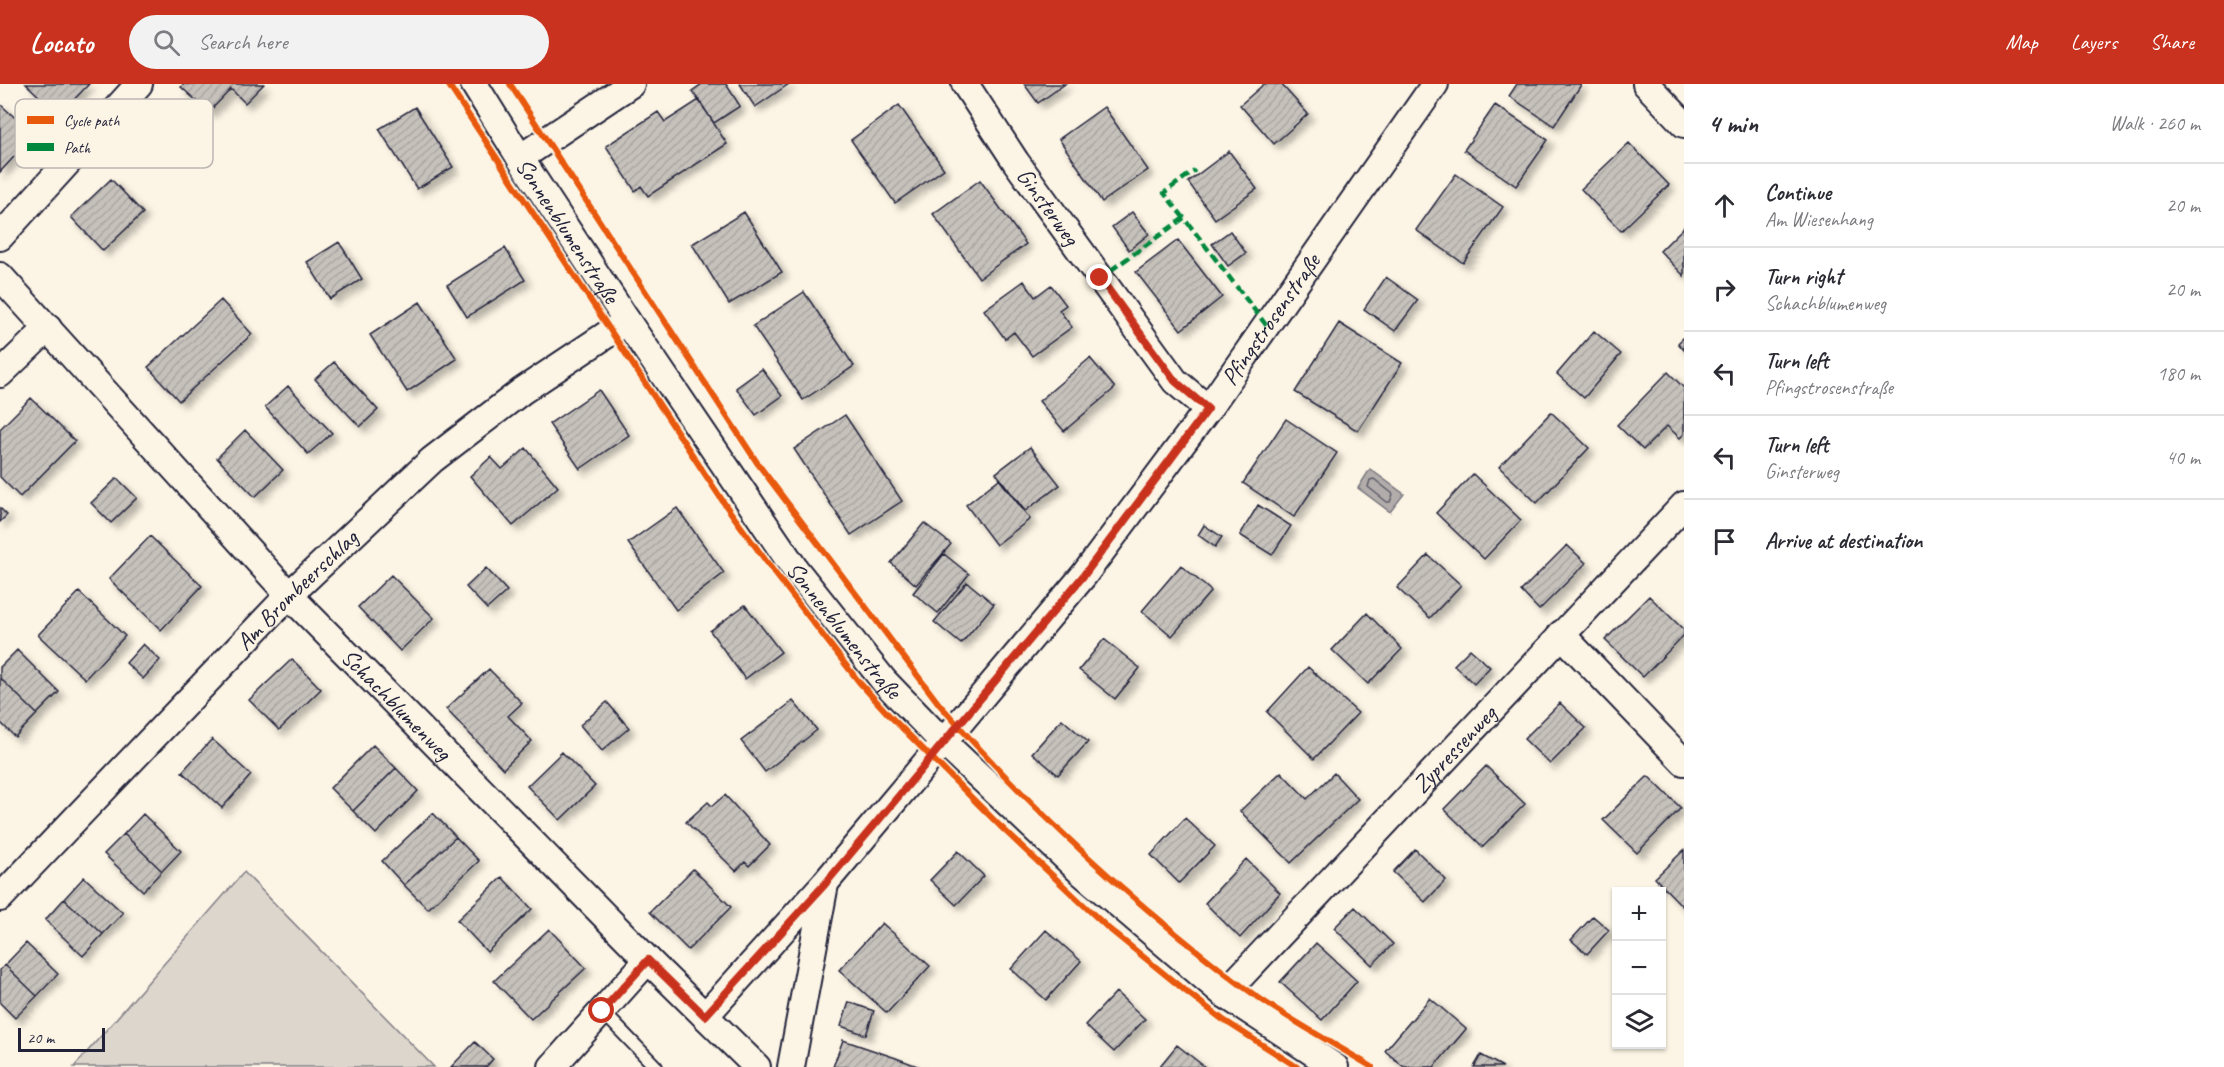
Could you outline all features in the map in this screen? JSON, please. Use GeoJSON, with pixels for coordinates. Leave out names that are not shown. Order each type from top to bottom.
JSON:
{"type":"FeatureCollection","features":[{"type":"Feature","properties":{"kind":"street"},"geometry":{"type":"LineString","coordinates":[[125,99],[139,84]]}},
{"type":"Feature","properties":{"kind":"street","name":"Sonnenblumenstraße"},"geometry":{"type":"LineString","coordinates":[[474,84],[627,321],[795,568],[884,681],[942,741],[1080,871],[1224,994],[1335,1067]]}},
{"type":"Feature","properties":{"kind":"street"},"geometry":{"type":"LineString","coordinates":[[520,158],[631,84]]}},
{"type":"Feature","properties":{"kind":"street","name":"Ginsterweg"},"geometry":{"type":"LineString","coordinates":[[965,84],[1016,162],[1175,381],[1208,409]]}},
{"type":"Feature","properties":{"kind":"street","name":"Pfingstrosenstraße"},"geometry":{"type":"LineString","coordinates":[[705,1016],[825,884],[942,741],[1084,575],[1208,409],[1436,84]]}},
{"type":"Feature","properties":{"kind":"street"},"geometry":{"type":"LineString","coordinates":[[1646,84],[1684,124]]}},
{"type":"Feature","properties":{"kind":"street"},"geometry":{"type":"LineString","coordinates":[[0,237],[63,168]]}},
{"type":"Feature","properties":{"kind":"street","name":"Schachblumenweg"},"geometry":{"type":"LineString","coordinates":[[0,276],[289,595],[648,960],[757,1067]]}},
{"type":"Feature","properties":{"kind":"street","name":"Am Brombeerschlag"},"geometry":{"type":"LineString","coordinates":[[0,898],[289,595],[432,460],[522,391],[627,321]]}},
{"type":"Feature","properties":{"kind":"street"},"geometry":{"type":"LineString","coordinates":[[0,374],[48,328]]}},
{"type":"Feature","properties":{"kind":"street","name":"Zypressenweg"},"geometry":{"type":"LineString","coordinates":[[1224,994],[1684,505]]}},
{"type":"Feature","properties":{"kind":"street"},"geometry":{"type":"LineString","coordinates":[[1561,634],[1684,762]]}},
{"type":"Feature","properties":{"kind":"street","name":"Pfingstrosenstraße"},"geometry":{"type":"LineString","coordinates":[[791,1067],[825,884]]}},
{"type":"Feature","properties":{"kind":"street"},"geometry":{"type":"LineString","coordinates":[[552,1067],[648,960]]}},
{"type":"Feature","properties":{"kind":"lane"},"geometry":{"type":"LineString","coordinates":[[602,1011],[656,1067]]}},
{"type":"Feature","properties":{"kind":"shaded area"},"geometry":{"type":"Polygon","coordinates":[[[244,872],[434,1067],[74,1067],[244,872]]]}},
{"type":"Feature","properties":{"kind":"water"},"geometry":{"type":"Polygon","coordinates":[[[1370,469],[1404,494],[1390,512],[1358,488],[1370,469]]]}},
{"type":"Feature","properties":{"kind":"building"},"geometry":{"type":"Polygon","coordinates":[[[26,84],[89,84],[74,99],[42,99],[26,84]]]}},
{"type":"Feature","properties":{"kind":"building"},"geometry":{"type":"Polygon","coordinates":[[[184,84],[264,84],[245,103],[231,89],[213,108],[213,99],[194,99],[181,87],[184,84]]]}},
{"type":"Feature","properties":{"kind":"building"},"geometry":{"type":"Polygon","coordinates":[[[702,84],[726,84],[740,106],[714,123],[692,91],[702,84]]]}},
{"type":"Feature","properties":{"kind":"building"},"geometry":{"type":"Polygon","coordinates":[[[740,84],[789,84],[755,107],[740,84]]]}},
{"type":"Feature","properties":{"kind":"building"},"geometry":{"type":"Polygon","coordinates":[[[1024,84],[1065,84],[1038,103],[1024,84]]]}},
{"type":"Feature","properties":{"kind":"building"},"geometry":{"type":"Polygon","coordinates":[[[1264,84],[1281,84],[1308,114],[1274,144],[1240,105],[1264,84]]]}},
{"type":"Feature","properties":{"kind":"building"},"geometry":{"type":"Polygon","coordinates":[[[1517,84],[1581,85],[1554,126],[1509,96],[1517,84]]]}},
{"type":"Feature","properties":{"kind":"building"},"geometry":{"type":"Polygon","coordinates":[[[699,100],[727,144],[648,196],[641,186],[635,191],[606,146],[658,112],[665,122],[699,100]]]}},
{"type":"Feature","properties":{"kind":"building"},"geometry":{"type":"Polygon","coordinates":[[[0,104],[15,118],[15,156],[0,172],[0,104]]]}},
{"type":"Feature","properties":{"kind":"building"},"geometry":{"type":"Polygon","coordinates":[[[899,105],[944,169],[895,203],[851,140],[899,105]]]}},
{"type":"Feature","properties":{"kind":"building"},"geometry":{"type":"Polygon","coordinates":[[[1495,105],[1548,140],[1516,186],[1464,150],[1495,105]]]}},
{"type":"Feature","properties":{"kind":"building"},"geometry":{"type":"Polygon","coordinates":[[[415,107],[453,167],[417,189],[379,129],[415,107]]]}},
{"type":"Feature","properties":{"kind":"building"},"geometry":{"type":"Polygon","coordinates":[[[1104,107],[1148,170],[1102,202],[1059,139],[1104,107]]]}},
{"type":"Feature","properties":{"kind":"building"},"geometry":{"type":"Polygon","coordinates":[[[1629,143],[1669,185],[1621,231],[1581,189],[1629,143]]]}},
{"type":"Feature","properties":{"kind":"building"},"geometry":{"type":"Polygon","coordinates":[[[1229,151],[1257,189],[1215,219],[1188,182],[1229,151]]]}},
{"type":"Feature","properties":{"kind":"building"},"geometry":{"type":"Polygon","coordinates":[[[1456,174],[1503,207],[1463,263],[1416,230],[1456,174]]]}},
{"type":"Feature","properties":{"kind":"building"},"geometry":{"type":"Polygon","coordinates":[[[111,179],[143,213],[103,251],[71,217],[111,179]]]}},
{"type":"Feature","properties":{"kind":"building"},"geometry":{"type":"Polygon","coordinates":[[[980,180],[1026,244],[979,278],[933,214],[980,180]]]}},
{"type":"Feature","properties":{"kind":"building"},"geometry":{"type":"Polygon","coordinates":[[[744,212],[782,272],[729,304],[692,244],[744,212]]]}},
{"type":"Feature","properties":{"kind":"building"},"geometry":{"type":"Polygon","coordinates":[[[1132,212],[1149,234],[1129,250],[1112,227],[1132,212]]]}},
{"type":"Feature","properties":{"kind":"building"},"geometry":{"type":"Polygon","coordinates":[[[1684,227],[1684,276],[1660,251],[1684,227]]]}},
{"type":"Feature","properties":{"kind":"building"},"geometry":{"type":"Polygon","coordinates":[[[1230,231],[1246,253],[1228,266],[1212,244],[1230,231]]]}},
{"type":"Feature","properties":{"kind":"building"},"geometry":{"type":"Polygon","coordinates":[[[1178,240],[1222,297],[1181,330],[1136,272],[1178,240]]]}},
{"type":"Feature","properties":{"kind":"building"},"geometry":{"type":"Polygon","coordinates":[[[339,242],[362,279],[330,299],[307,262],[339,242]]]}},
{"type":"Feature","properties":{"kind":"building"},"geometry":{"type":"Polygon","coordinates":[[[505,248],[525,280],[467,317],[447,285],[505,248]]]}},
{"type":"Feature","properties":{"kind":"building"},"geometry":{"type":"Polygon","coordinates":[[[1386,277],[1418,300],[1395,331],[1364,309],[1386,277]]]}},
{"type":"Feature","properties":{"kind":"building"},"geometry":{"type":"Polygon","coordinates":[[[1024,281],[1035,297],[1051,285],[1066,305],[1059,310],[1072,327],[1032,356],[1014,332],[1005,339],[984,310],[1024,281]]]}},
{"type":"Feature","properties":{"kind":"building"},"geometry":{"type":"Polygon","coordinates":[[[804,292],[854,366],[803,400],[753,326],[804,292]]]}},
{"type":"Feature","properties":{"kind":"building"},"geometry":{"type":"Polygon","coordinates":[[[221,300],[252,334],[179,401],[148,367],[221,300]]]}},
{"type":"Feature","properties":{"kind":"building"},"geometry":{"type":"Polygon","coordinates":[[[420,302],[457,359],[407,392],[370,335],[420,302]]]}},
{"type":"Feature","properties":{"kind":"building"},"geometry":{"type":"Polygon","coordinates":[[[1339,323],[1402,363],[1358,431],[1295,392],[1339,323]]]}},
{"type":"Feature","properties":{"kind":"building"},"geometry":{"type":"Polygon","coordinates":[[[1594,331],[1621,354],[1584,398],[1557,374],[1594,331]]]}},
{"type":"Feature","properties":{"kind":"building"},"geometry":{"type":"Polygon","coordinates":[[[1684,337],[1684,350],[1678,343],[1684,337]]]}},
{"type":"Feature","properties":{"kind":"building"},"geometry":{"type":"Polygon","coordinates":[[[1090,358],[1115,388],[1064,431],[1039,401],[1090,358]]]}},
{"type":"Feature","properties":{"kind":"building"},"geometry":{"type":"Polygon","coordinates":[[[334,362],[378,410],[360,427],[315,379],[334,362]]]}},
{"type":"Feature","properties":{"kind":"building"},"geometry":{"type":"Polygon","coordinates":[[[762,369],[782,396],[756,415],[736,388],[762,369]]]}},
{"type":"Feature","properties":{"kind":"building"},"geometry":{"type":"Polygon","coordinates":[[[1668,372],[1684,388],[1684,434],[1680,438],[1667,426],[1643,450],[1617,425],[1668,372]]]}},
{"type":"Feature","properties":{"kind":"building"},"geometry":{"type":"Polygon","coordinates":[[[288,386],[332,433],[308,454],[265,407],[288,386]]]}},
{"type":"Feature","properties":{"kind":"building"},"geometry":{"type":"Polygon","coordinates":[[[599,390],[629,435],[580,469],[549,424],[599,390]]]}},
{"type":"Feature","properties":{"kind":"building"},"geometry":{"type":"Polygon","coordinates":[[[31,398],[75,441],[20,497],[0,477],[0,429],[31,398]]]}},
{"type":"Feature","properties":{"kind":"building"},"geometry":{"type":"Polygon","coordinates":[[[1551,412],[1589,448],[1537,503],[1499,467],[1551,412]]]}},
{"type":"Feature","properties":{"kind":"building"},"geometry":{"type":"Polygon","coordinates":[[[845,415],[902,501],[851,535],[794,449],[845,415]]]}},
{"type":"Feature","properties":{"kind":"building"},"geometry":{"type":"Polygon","coordinates":[[[1286,419],[1337,453],[1294,517],[1243,483],[1286,419]]]}},
{"type":"Feature","properties":{"kind":"building"},"geometry":{"type":"Polygon","coordinates":[[[245,430],[283,470],[255,497],[217,458],[245,430]]]}},
{"type":"Feature","properties":{"kind":"building"},"geometry":{"type":"Polygon","coordinates":[[[1030,447],[1060,485],[1025,511],[996,473],[1030,447]]]}},
{"type":"Feature","properties":{"kind":"building"},"geometry":{"type":"Polygon","coordinates":[[[526,448],[558,487],[513,526],[470,476],[491,457],[502,469],[526,448]]]}},
{"type":"Feature","properties":{"kind":"building"},"geometry":{"type":"Polygon","coordinates":[[[1473,474],[1521,520],[1484,559],[1436,513],[1473,474]]]}},
{"type":"Feature","properties":{"kind":"building"},"geometry":{"type":"Polygon","coordinates":[[[117,478],[137,498],[111,523],[91,503],[117,478]]]}},
{"type":"Feature","properties":{"kind":"building"},"geometry":{"type":"Polygon","coordinates":[[[999,479],[1030,519],[996,545],[966,505],[999,479]]]}},
{"type":"Feature","properties":{"kind":"building"},"geometry":{"type":"Polygon","coordinates":[[[1258,505],[1291,526],[1272,555],[1240,535],[1258,505]]]}},
{"type":"Feature","properties":{"kind":"building"},"geometry":{"type":"Polygon","coordinates":[[[0,508],[7,515],[0,522],[0,508]]]}},
{"type":"Feature","properties":{"kind":"building"},"geometry":{"type":"Polygon","coordinates":[[[677,508],[724,573],[676,610],[628,543],[677,508]]]}},
{"type":"Feature","properties":{"kind":"building"},"geometry":{"type":"Polygon","coordinates":[[[924,523],[951,544],[916,585],[891,563],[924,523]]]}},
{"type":"Feature","properties":{"kind":"building"},"geometry":{"type":"Polygon","coordinates":[[[1204,525],[1222,537],[1215,547],[1198,535],[1204,525]]]}},
{"type":"Feature","properties":{"kind":"building"},"geometry":{"type":"Polygon","coordinates":[[[150,536],[202,586],[161,630],[109,579],[150,536]]]}},
{"type":"Feature","properties":{"kind":"building"},"geometry":{"type":"Polygon","coordinates":[[[1567,545],[1586,563],[1539,610],[1521,591],[1567,545]]]}},
{"type":"Feature","properties":{"kind":"building"},"geometry":{"type":"Polygon","coordinates":[[[944,554],[969,574],[938,613],[913,593],[944,554]]]}},
{"type":"Feature","properties":{"kind":"building"},"geometry":{"type":"Polygon","coordinates":[[[1428,555],[1461,585],[1430,618],[1397,588],[1428,555]]]}},
{"type":"Feature","properties":{"kind":"building"},"geometry":{"type":"Polygon","coordinates":[[[1181,565],[1211,591],[1172,636],[1142,611],[1181,565]]]}},
{"type":"Feature","properties":{"kind":"building"},"geometry":{"type":"Polygon","coordinates":[[[486,568],[507,591],[487,609],[466,587],[486,568]]]}},
{"type":"Feature","properties":{"kind":"building"},"geometry":{"type":"Polygon","coordinates":[[[391,575],[434,618],[400,651],[358,607],[391,575]]]}},
{"type":"Feature","properties":{"kind":"building"},"geometry":{"type":"Polygon","coordinates":[[[967,582],[994,604],[961,644],[934,622],[967,582]]]}},
{"type":"Feature","properties":{"kind":"building"},"geometry":{"type":"Polygon","coordinates":[[[79,592],[125,636],[85,679],[38,635],[79,592]]]}},
{"type":"Feature","properties":{"kind":"building"},"geometry":{"type":"Polygon","coordinates":[[[1649,596],[1684,630],[1684,635],[1643,677],[1605,640],[1649,596]]]}},
{"type":"Feature","properties":{"kind":"building"},"geometry":{"type":"Polygon","coordinates":[[[745,605],[781,652],[745,679],[710,631],[745,605]]]}},
{"type":"Feature","properties":{"kind":"building"},"geometry":{"type":"Polygon","coordinates":[[[1367,613],[1402,649],[1368,684],[1332,650],[1367,613]]]}},
{"type":"Feature","properties":{"kind":"building"},"geometry":{"type":"Polygon","coordinates":[[[1104,639],[1140,668],[1115,699],[1079,670],[1104,639]]]}},
{"type":"Feature","properties":{"kind":"building"},"geometry":{"type":"Polygon","coordinates":[[[143,644],[160,660],[143,679],[126,663],[143,644]]]}},
{"type":"Feature","properties":{"kind":"building"},"geometry":{"type":"Polygon","coordinates":[[[1470,649],[1490,667],[1474,684],[1454,665],[1470,649]]]}},
{"type":"Feature","properties":{"kind":"building"},"geometry":{"type":"Polygon","coordinates":[[[17,650],[59,692],[37,714],[0,678],[0,667],[17,650]]]}},
{"type":"Feature","properties":{"kind":"building"},"geometry":{"type":"Polygon","coordinates":[[[292,659],[321,689],[279,730],[249,700],[292,659]]]}},
{"type":"Feature","properties":{"kind":"building"},"geometry":{"type":"Polygon","coordinates":[[[1308,667],[1358,713],[1314,759],[1267,712],[1308,667]]]}},
{"type":"Feature","properties":{"kind":"building"},"geometry":{"type":"Polygon","coordinates":[[[489,669],[522,703],[508,716],[532,741],[503,769],[446,709],[489,669]]]}},
{"type":"Feature","properties":{"kind":"building"},"geometry":{"type":"Polygon","coordinates":[[[0,678],[37,714],[15,737],[0,722],[0,678]]]}},
{"type":"Feature","properties":{"kind":"building"},"geometry":{"type":"Polygon","coordinates":[[[793,701],[817,730],[765,772],[741,741],[793,701]]]}},
{"type":"Feature","properties":{"kind":"building"},"geometry":{"type":"Polygon","coordinates":[[[607,702],[629,728],[602,751],[580,725],[607,702]]]}},
{"type":"Feature","properties":{"kind":"building"},"geometry":{"type":"Polygon","coordinates":[[[1560,703],[1586,728],[1550,764],[1524,739],[1560,703]]]}},
{"type":"Feature","properties":{"kind":"building"},"geometry":{"type":"Polygon","coordinates":[[[1062,719],[1088,742],[1058,775],[1032,753],[1062,719]]]}},
{"type":"Feature","properties":{"kind":"building"},"geometry":{"type":"Polygon","coordinates":[[[212,739],[251,775],[222,808],[182,772],[212,739]]]}},
{"type":"Feature","properties":{"kind":"building"},"geometry":{"type":"Polygon","coordinates":[[[373,745],[396,768],[353,811],[330,788],[373,745]]]}},
{"type":"Feature","properties":{"kind":"building"},"geometry":{"type":"Polygon","coordinates":[[[562,752],[595,786],[560,820],[527,786],[562,752]]]}},
{"type":"Feature","properties":{"kind":"building"},"geometry":{"type":"Polygon","coordinates":[[[1486,766],[1525,804],[1483,847],[1444,809],[1486,766]]]}},
{"type":"Feature","properties":{"kind":"building"},"geometry":{"type":"Polygon","coordinates":[[[396,768],[418,791],[376,834],[353,811],[396,768]]]}},
{"type":"Feature","properties":{"kind":"building"},"geometry":{"type":"Polygon","coordinates":[[[1281,772],[1307,799],[1334,773],[1358,799],[1291,863],[1240,811],[1281,772]]]}},
{"type":"Feature","properties":{"kind":"building"},"geometry":{"type":"Polygon","coordinates":[[[1648,776],[1681,808],[1637,853],[1603,820],[1648,776]]]}},
{"type":"Feature","properties":{"kind":"building"},"geometry":{"type":"Polygon","coordinates":[[[725,795],[770,845],[749,866],[745,862],[736,871],[686,822],[708,802],[712,806],[725,795]]]}},
{"type":"Feature","properties":{"kind":"building"},"geometry":{"type":"Polygon","coordinates":[[[433,813],[456,837],[404,885],[382,861],[433,813]]]}},
{"type":"Feature","properties":{"kind":"building"},"geometry":{"type":"Polygon","coordinates":[[[143,814],[181,851],[162,871],[124,834],[143,814]]]}},
{"type":"Feature","properties":{"kind":"building"},"geometry":{"type":"Polygon","coordinates":[[[1185,818],[1215,846],[1179,883],[1151,855],[1185,818]]]}},
{"type":"Feature","properties":{"kind":"building"},"geometry":{"type":"Polygon","coordinates":[[[124,834],[162,871],[143,891],[104,854],[124,834]]]}},
{"type":"Feature","properties":{"kind":"building"},"geometry":{"type":"Polygon","coordinates":[[[456,837],[479,861],[428,909],[404,885],[456,837]]]}},
{"type":"Feature","properties":{"kind":"building"},"geometry":{"type":"Polygon","coordinates":[[[1415,849],[1446,880],[1425,902],[1393,872],[1415,849]]]}},
{"type":"Feature","properties":{"kind":"building"},"geometry":{"type":"Polygon","coordinates":[[[1684,850],[1684,908],[1666,887],[1655,878],[1684,850]]]}},
{"type":"Feature","properties":{"kind":"building"},"geometry":{"type":"Polygon","coordinates":[[[958,851],[984,876],[956,905],[930,880],[958,851]]]}},
{"type":"Feature","properties":{"kind":"building"},"geometry":{"type":"Polygon","coordinates":[[[1246,859],[1280,893],[1240,938],[1205,903],[1246,859]]]}},
{"type":"Feature","properties":{"kind":"building"},"geometry":{"type":"Polygon","coordinates":[[[693,869],[731,907],[688,950],[650,912],[693,869]]]}},
{"type":"Feature","properties":{"kind":"building"},"geometry":{"type":"Polygon","coordinates":[[[84,877],[123,913],[103,934],[64,899],[84,877]]]}},
{"type":"Feature","properties":{"kind":"building"},"geometry":{"type":"Polygon","coordinates":[[[502,877],[532,909],[487,952],[457,920],[502,877]]]}},
{"type":"Feature","properties":{"kind":"building"},"geometry":{"type":"Polygon","coordinates":[[[64,899],[103,934],[83,956],[45,920],[64,899]]]}},
{"type":"Feature","properties":{"kind":"building"},"geometry":{"type":"Polygon","coordinates":[[[1355,907],[1393,944],[1372,965],[1334,928],[1355,907]]]}},
{"type":"Feature","properties":{"kind":"building"},"geometry":{"type":"Polygon","coordinates":[[[1593,916],[1609,930],[1587,954],[1571,940],[1593,916]]]}},
{"type":"Feature","properties":{"kind":"building"},"geometry":{"type":"Polygon","coordinates":[[[882,923],[930,966],[887,1013],[839,970],[882,923]]]}},
{"type":"Feature","properties":{"kind":"building"},"geometry":{"type":"Polygon","coordinates":[[[549,929],[586,968],[531,1019],[494,981],[549,929]]]}},
{"type":"Feature","properties":{"kind":"building"},"geometry":{"type":"Polygon","coordinates":[[[1046,930],[1081,961],[1046,1000],[1011,969],[1046,930]]]}},
{"type":"Feature","properties":{"kind":"building"},"geometry":{"type":"Polygon","coordinates":[[[26,943],[58,974],[37,996],[5,965],[26,943]]]}},
{"type":"Feature","properties":{"kind":"building"},"geometry":{"type":"Polygon","coordinates":[[[1316,943],[1357,981],[1322,1020],[1280,982],[1316,943]]]}},
{"type":"Feature","properties":{"kind":"building"},"geometry":{"type":"Polygon","coordinates":[[[5,965],[37,996],[15,1018],[0,1003],[0,970],[5,965]]]}},
{"type":"Feature","properties":{"kind":"building"},"geometry":{"type":"Polygon","coordinates":[[[1116,992],[1145,1019],[1114,1052],[1085,1025],[1116,992]]]}},
{"type":"Feature","properties":{"kind":"building"},"geometry":{"type":"Polygon","coordinates":[[[1430,998],[1466,1029],[1434,1067],[1404,1067],[1385,1051],[1430,998]]]}},
{"type":"Feature","properties":{"kind":"building"},"geometry":{"type":"Polygon","coordinates":[[[849,1002],[874,1011],[866,1035],[841,1026],[849,1002]]]}},
{"type":"Feature","properties":{"kind":"building"},"geometry":{"type":"Polygon","coordinates":[[[843,1040],[896,1058],[920,1067],[833,1067],[843,1040]]]}},
{"type":"Feature","properties":{"kind":"building"},"geometry":{"type":"Polygon","coordinates":[[[475,1042],[493,1059],[486,1067],[451,1067],[475,1042]]]}},
{"type":"Feature","properties":{"kind":"building"},"geometry":{"type":"Polygon","coordinates":[[[1177,1045],[1196,1060],[1205,1067],[1159,1067],[1177,1045]]]}},
{"type":"Feature","properties":{"kind":"building"},"geometry":{"type":"Polygon","coordinates":[[[1481,1055],[1503,1067],[1474,1067],[1481,1055]]]}},
{"type":"Feature","properties":{"kind":"marked path"},"geometry":{"type":"LineString","coordinates":[[1184,218],[1164,193],[1195,170]]}},
{"type":"Feature","properties":{"kind":"marked path"},"geometry":{"type":"LineString","coordinates":[[1100,278],[1184,218],[1266,325]]}},
{"type":"Feature","properties":{"kind":"cycle path"},"geometry":{"type":"LineString","coordinates":[[448,84],[726,506],[859,682],[1000,826],[1108,928],[1222,1019],[1297,1067]]}},
{"type":"Feature","properties":{"kind":"cycle path"},"geometry":{"type":"LineString","coordinates":[[510,84],[758,464],[939,704],[1043,814],[1117,883],[1194,949],[1284,1015],[1372,1067]]}},
{"type":"Feature","properties":{"kind":"route"},"geometry":{"type":"LineString","coordinates":[[602,1011],[648,960],[705,1016],[825,884],[942,741],[1084,575],[1208,409],[1175,381],[1100,278]]}}]}
